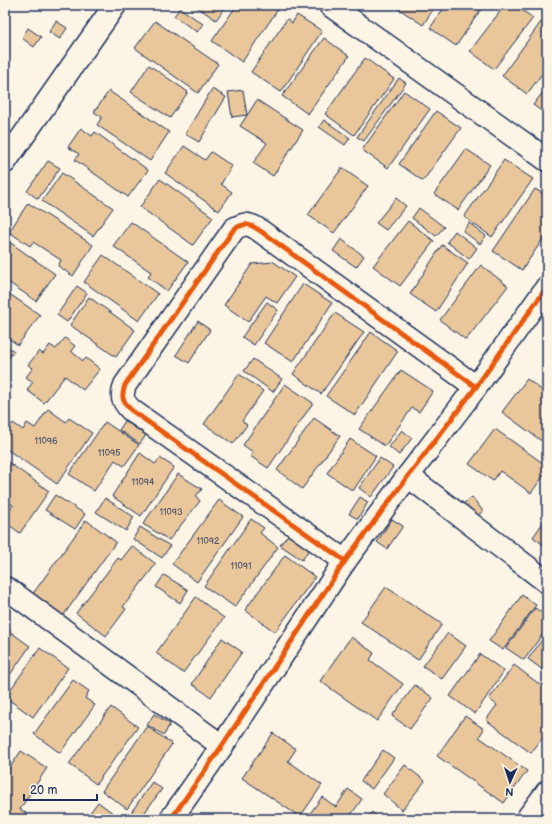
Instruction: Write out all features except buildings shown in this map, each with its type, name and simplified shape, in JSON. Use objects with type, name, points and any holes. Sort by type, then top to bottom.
[{"type":"street","points":[[5,162],[115,5]]},
{"type":"street","points":[[330,5],[547,160]]},
{"type":"street","points":[[345,561],[131,410],[124,403],[122,396],[125,385],[234,229],[243,224],[251,225],[476,387]]},
{"type":"street","points":[[171,819],[222,746],[345,561],[476,387],[547,286]]},
{"type":"street","points":[[408,476],[547,582]]},
{"type":"street","points":[[5,588],[222,746]]},
{"type":"street","points":[[527,819],[547,792]]},
{"type":"cycle path","points":[[345,561],[131,410],[123,399],[125,385],[234,229],[246,225],[252,226],[259,230],[476,387]]},
{"type":"cycle path","points":[[171,819],[222,746],[345,561],[476,387],[547,287]]}]
